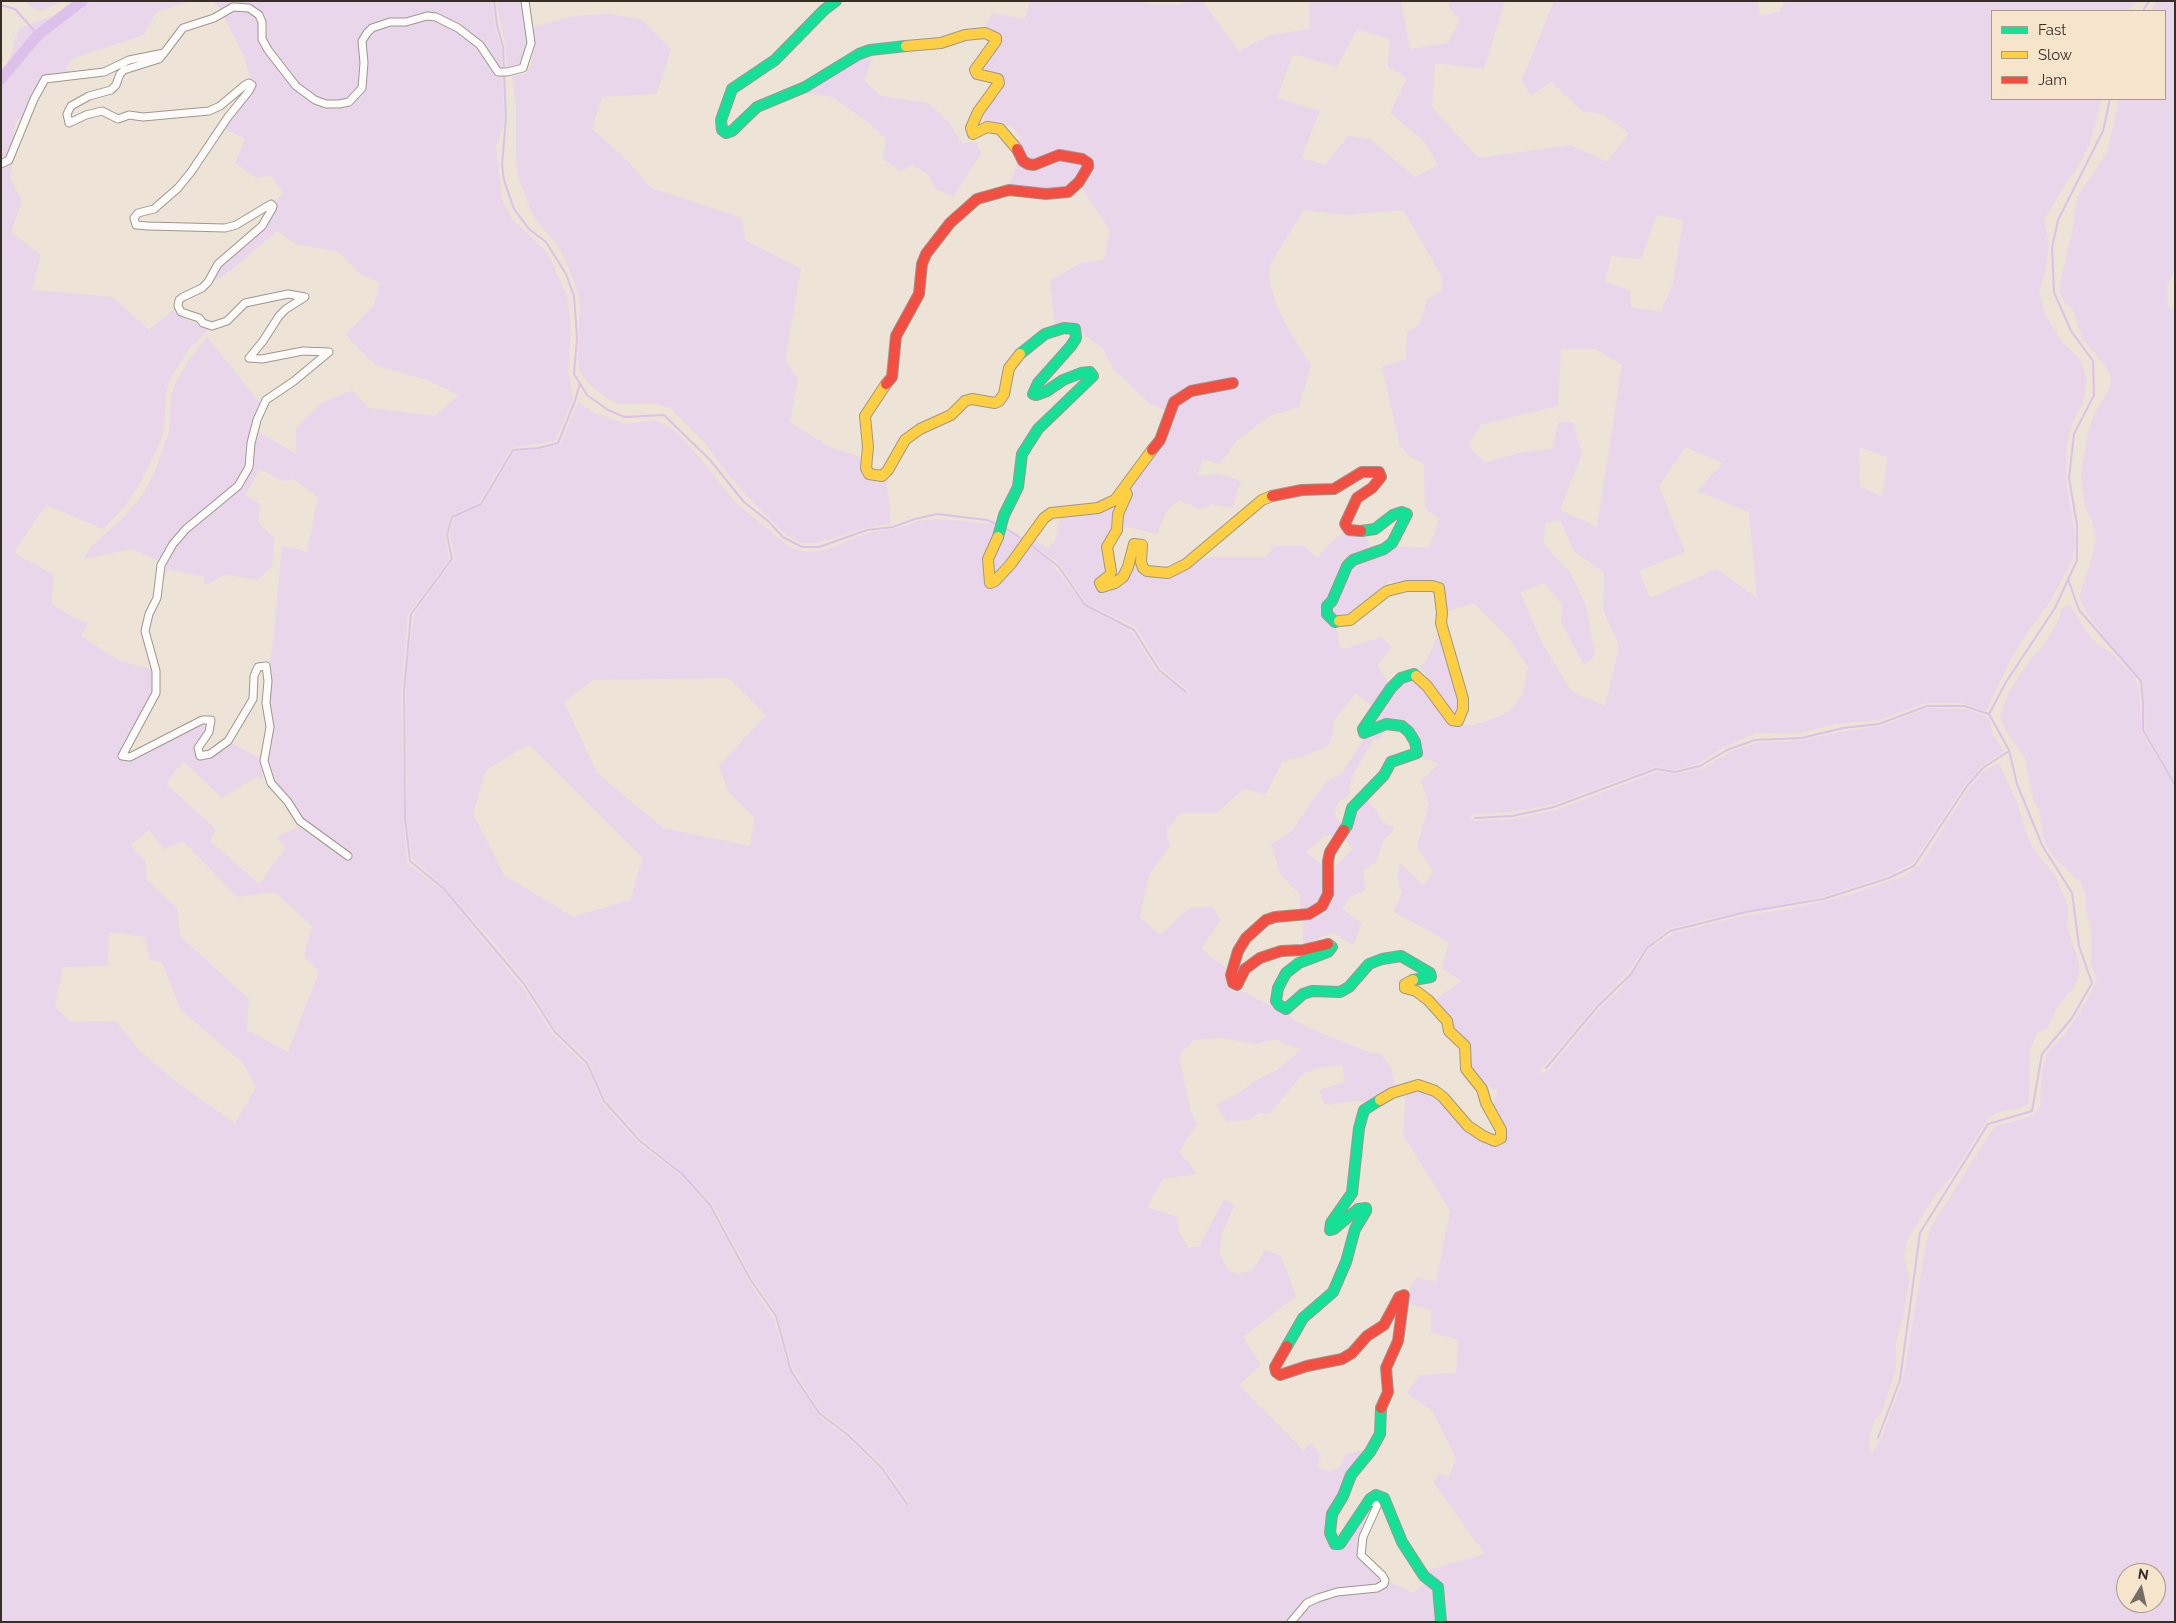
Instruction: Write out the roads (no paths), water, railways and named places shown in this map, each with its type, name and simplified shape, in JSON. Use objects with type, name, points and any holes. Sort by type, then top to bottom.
[{"type":"street","points":[[348,856],[300,821],[288,802],[270,784],[264,761],[270,727],[266,703],[268,681],[266,666],[258,667],[254,676],[253,699],[228,741],[210,754],[200,756],[198,748],[209,732],[211,720],[202,720],[130,758],[122,756],[156,693],[156,670],[145,631],[149,614],[157,598],[162,565],[173,544],[186,529],[238,486],[249,468],[251,443],[257,420],[266,400],[294,381],[329,352],[303,351],[262,359],[249,358],[264,341],[279,316],[286,309],[305,297],[288,294],[246,303],[227,321],[220,325],[212,326],[203,323],[199,318],[181,312],[178,306],[179,300],[202,288],[208,282],[218,264],[262,226],[272,209],[273,206],[271,204],[236,225],[225,228],[172,228],[136,225],[134,218],[138,213],[154,209],[178,188],[192,172],[228,117],[252,85],[249,83],[245,85],[220,106],[209,111],[143,117],[130,115],[118,119],[102,111],[69,122],[67,114],[71,106],[90,96],[111,90],[124,70],[159,58],[183,28],[214,18],[233,7],[249,8],[259,15],[262,22],[262,39],[268,50],[296,86],[315,100],[326,104],[349,102],[362,88],[364,63],[362,41],[372,28],[390,22],[406,22],[427,16],[436,17],[458,28],[480,45],[498,72],[507,72],[523,68],[531,43],[525,1]]},
{"type":"street","points":[[836,1],[824,10],[775,60],[732,89],[721,120],[722,130],[726,133],[732,131],[757,107],[805,87],[859,54],[870,50],[941,43],[966,35],[985,32],[996,38],[996,41],[982,57],[975,70],[977,74],[998,79],[999,83],[978,112],[971,128],[973,134],[987,127],[1000,129],[1016,147],[1023,161],[1028,164],[1034,165],[1059,155],[1088,163],[1088,168],[1079,182],[1068,192],[1046,194],[1009,190],[976,200],[950,222],[926,254],[922,264],[919,294],[896,336],[892,377],[880,390],[865,416],[868,447],[866,468],[869,474],[882,476],[888,470],[899,448],[906,440],[920,429],[951,415],[965,401],[972,399],[995,403],[1000,400],[1004,394],[1008,368],[1011,362],[1045,334],[1070,328],[1075,330],[1076,338],[1064,356],[1034,389],[1032,394],[1036,395],[1047,392],[1063,380],[1081,373],[1090,372],[1093,376],[1038,429],[1022,454],[1018,487],[1004,515],[997,542],[988,559],[990,583],[995,581],[1010,565],[1044,518],[1051,513],[1098,508],[1115,500],[1160,440],[1174,402],[1190,391],[1233,383]]},
{"type":"street","points":[[1,164],[9,160],[34,99],[45,78],[104,72],[129,60],[164,53]]},
{"type":"street","points":[[1124,489],[1127,494],[1118,514],[1118,530],[1107,547],[1111,571],[1110,575],[1100,582],[1102,587],[1115,583],[1123,577],[1128,567],[1134,544],[1138,542],[1142,545],[1141,562],[1143,568],[1147,571],[1158,573],[1174,571],[1219,538],[1262,500],[1274,495],[1302,490],[1334,489],[1362,472],[1373,471],[1379,472],[1381,477],[1372,488],[1357,498],[1345,524],[1349,530],[1355,532],[1375,529],[1394,515],[1402,512],[1407,514],[1406,519],[1392,543],[1384,549],[1353,560],[1347,566],[1332,601],[1327,606],[1327,614],[1335,622],[1350,620],[1387,591],[1407,586],[1432,586],[1439,588],[1442,613],[1441,623],[1463,699],[1463,708],[1458,721],[1452,720],[1427,686],[1414,674],[1401,678],[1391,688],[1375,709],[1364,729],[1364,733],[1386,724],[1402,726],[1409,732],[1415,742],[1417,753],[1391,762],[1384,775],[1359,798],[1352,808],[1347,826],[1330,852],[1328,861],[1328,894],[1322,906],[1309,914],[1275,917],[1266,920],[1246,938],[1238,951],[1231,976],[1233,983],[1237,985],[1245,969],[1260,958],[1281,951],[1303,950],[1330,944],[1332,947],[1328,952],[1299,963],[1286,973],[1278,988],[1276,1001],[1279,1005],[1286,1008],[1303,994],[1312,991],[1340,992],[1349,987],[1369,964],[1382,959],[1401,956],[1422,967],[1430,973],[1431,978],[1410,980],[1405,984],[1405,988],[1416,991],[1428,1000],[1446,1021],[1450,1031],[1465,1046],[1466,1069],[1482,1089],[1486,1103],[1501,1130],[1501,1138],[1495,1141],[1483,1136],[1463,1121],[1443,1097],[1435,1091],[1418,1085],[1392,1093],[1364,1110],[1361,1117],[1352,1193],[1331,1223],[1330,1230],[1334,1229],[1358,1209],[1366,1208],[1366,1211],[1355,1228],[1346,1262],[1333,1292],[1304,1318],[1275,1367],[1276,1372],[1280,1375],[1306,1366],[1342,1359],[1352,1353],[1367,1336],[1384,1325],[1399,1297],[1404,1294],[1398,1341],[1386,1368],[1388,1392],[1381,1404],[1380,1434],[1370,1452],[1356,1468],[1332,1514],[1330,1533],[1335,1544],[1340,1544],[1344,1541],[1366,1504],[1376,1495],[1384,1498],[1402,1542],[1424,1576],[1438,1587],[1441,1622]]},
{"type":"street","points":[[1291,1622],[1307,1603],[1318,1598],[1337,1592],[1377,1588],[1384,1584],[1385,1580],[1382,1575],[1361,1556],[1363,1537],[1377,1506],[1375,1502],[1366,1504]]},
{"type":"waterway","points":[[1,79],[38,35],[82,1]]},
{"type":"waterway","points":[[494,1],[497,25],[503,47],[504,69]]},
{"type":"waterway","points":[[2144,10],[2149,1]]},
{"type":"waterway","points":[[1,5],[15,9],[38,35]]},
{"type":"waterway","points":[[504,74],[506,118],[502,165],[504,180],[514,209],[529,229],[546,242],[566,274],[574,296],[577,338],[574,374],[587,395],[608,410],[625,417],[664,415],[710,460],[744,502],[768,521],[783,537],[802,547],[819,547],[867,530],[893,527],[937,514],[987,520],[998,525]]},
{"type":"waterway","points":[[1878,1438],[1900,1380],[1920,1233],[1988,1124],[2032,1111],[2042,1054],[2072,1018],[2092,983],[2079,946],[2072,893],[2042,845],[2017,784],[2009,750],[1989,714],[2006,682],[2055,608],[2077,560],[2077,525],[2069,478],[2074,434],[2094,395],[2093,361],[2071,331],[2054,292],[2052,248],[2058,220],[2103,131],[2110,100]]},
{"type":"waterway","points":[[580,383],[575,401],[558,443],[539,448],[513,450],[481,504],[452,517],[447,535],[452,559],[411,614],[404,691],[405,817],[410,861],[443,888],[524,984],[555,1032],[587,1063],[604,1101],[640,1141],[682,1174],[710,1205],[750,1279],[776,1316],[791,1371],[819,1413],[848,1435],[881,1467],[907,1504]]},
{"type":"waterway","points":[[1005,528],[1024,540]]},
{"type":"waterway","points":[[1030,544],[1059,567],[1085,605],[1134,630],[1159,670],[1186,692]]},
{"type":"waterway","points":[[2068,579],[2079,610],[2141,681],[2143,730],[2175,785]]},
{"type":"waterway","points":[[1475,818],[1512,816],[1554,807],[1656,769],[1675,772],[1700,766],[1727,750],[1755,740],[1802,738],[1843,728],[1879,724],[1927,706],[1964,706],[1989,714]]},
{"type":"waterway","points":[[1546,1068],[1598,1006],[1631,974],[1647,948],[1670,931],[1746,912],[1823,899],[1889,878],[1914,866],[1967,786],[1983,768],[2009,751]]}]
